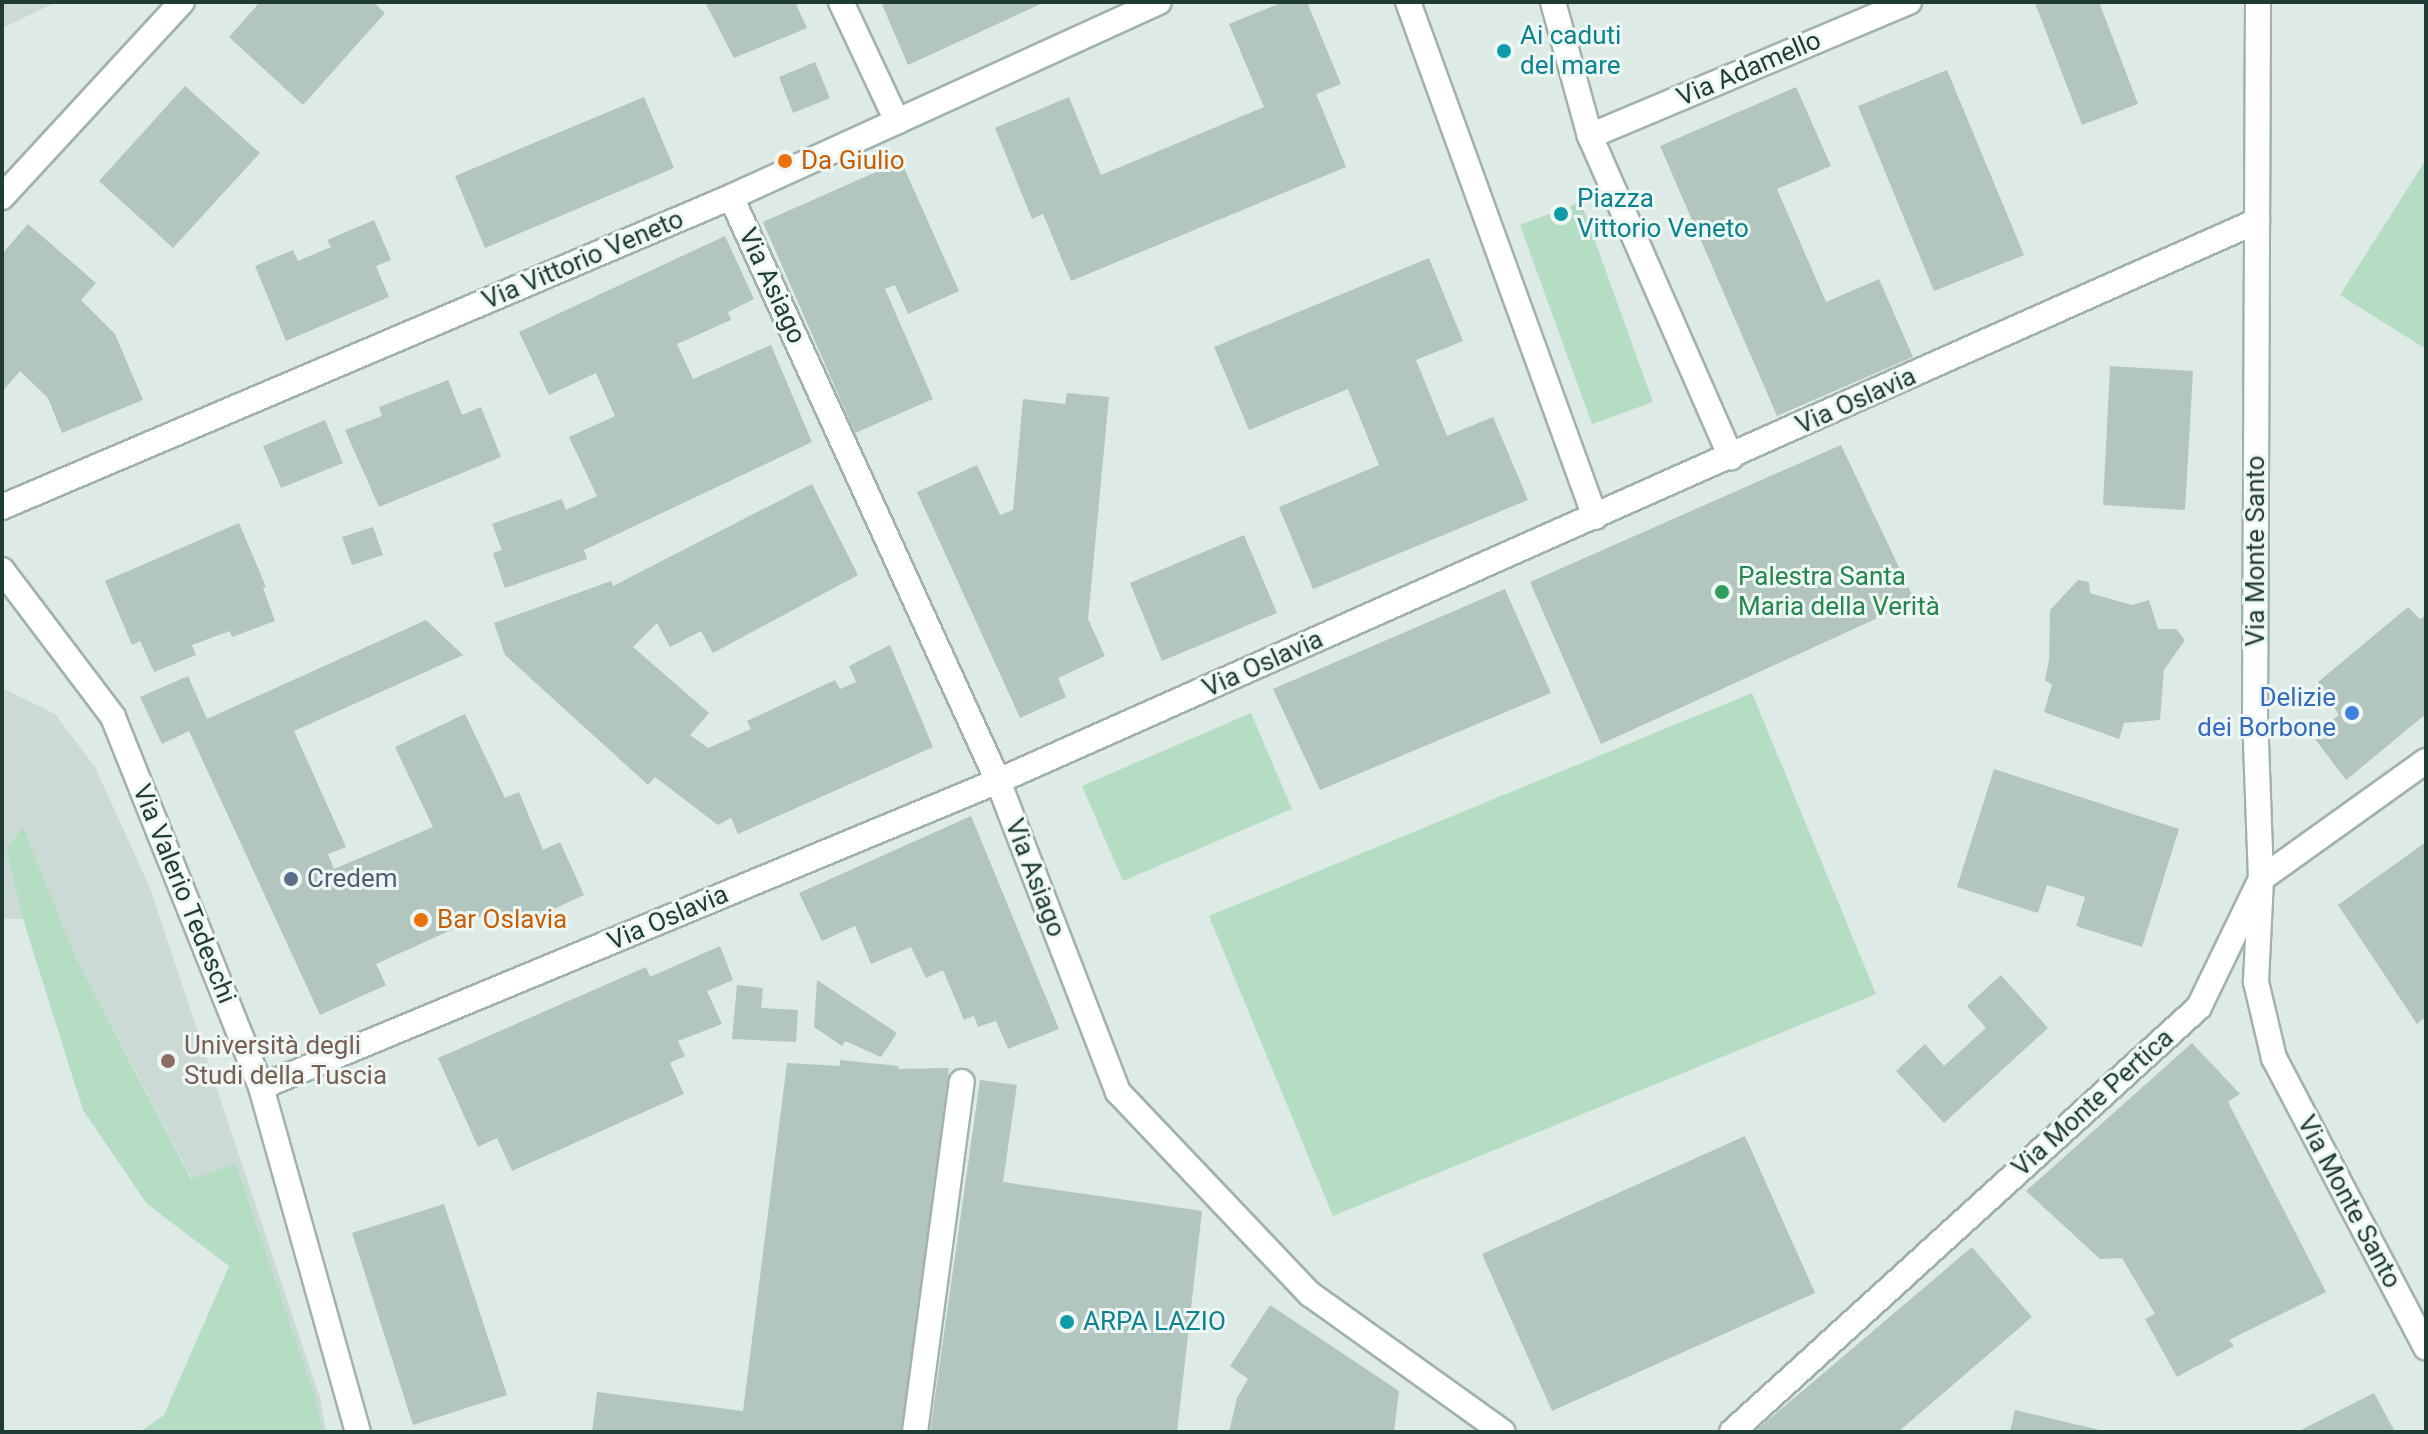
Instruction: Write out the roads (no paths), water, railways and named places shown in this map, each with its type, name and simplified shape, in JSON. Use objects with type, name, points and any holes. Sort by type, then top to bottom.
[{"type":"street","points":[[2,197],[182,2]]},
{"type":"street","points":[[841,2],[897,121]]},
{"type":"street","name":"Via Vittorio Veneto","points":[[2,507],[731,197],[1159,2]]},
{"type":"street","points":[[1408,2],[1595,517]]},
{"type":"street","points":[[1553,2],[1590,136],[1731,457]]},
{"type":"street","name":"Via Adamello","points":[[1590,136],[1909,2]]},
{"type":"street","name":"Via Monte Santo","points":[[2258,2],[2255,715],[2261,879],[2256,982],[2274,1058],[2426,1348]]},
{"type":"street","name":"Via Asiago","points":[[731,197],[998,781],[1118,1092],[1310,1294],[1503,1432]]},
{"type":"street","name":"Via Oslavia","points":[[261,1087],[998,781],[2257,221]]},
{"type":"street","name":"Via Valerio Tedeschi","points":[[2,570],[113,717],[261,1087],[358,1432]]},
{"type":"street","name":"Via Monte Pertica","points":[[1732,1432],[2199,1007],[2261,879],[2426,761]]},
{"type":"street","points":[[915,1432],[962,1082]]},
{"type":"place","name":"Ai caduti del mare","points":[[1504,51]]},
{"type":"place","name":"Da Giulio","points":[[785,161]]},
{"type":"place","name":"Piazza Vittorio Veneto","points":[[1561,214]]},
{"type":"place","name":"Palestra Santa Maria della Verità","points":[[1722,592]]},
{"type":"place","name":"Delizie dei Borbone","points":[[2352,713]]},
{"type":"place","name":"Credem","points":[[291,879]]},
{"type":"place","name":"Bar Oslavia","points":[[421,920]]},
{"type":"place","name":"Università degli Studi della Tuscia","points":[[168,1061]]},
{"type":"place","name":"ARPA LAZIO","points":[[1067,1322]]}]
